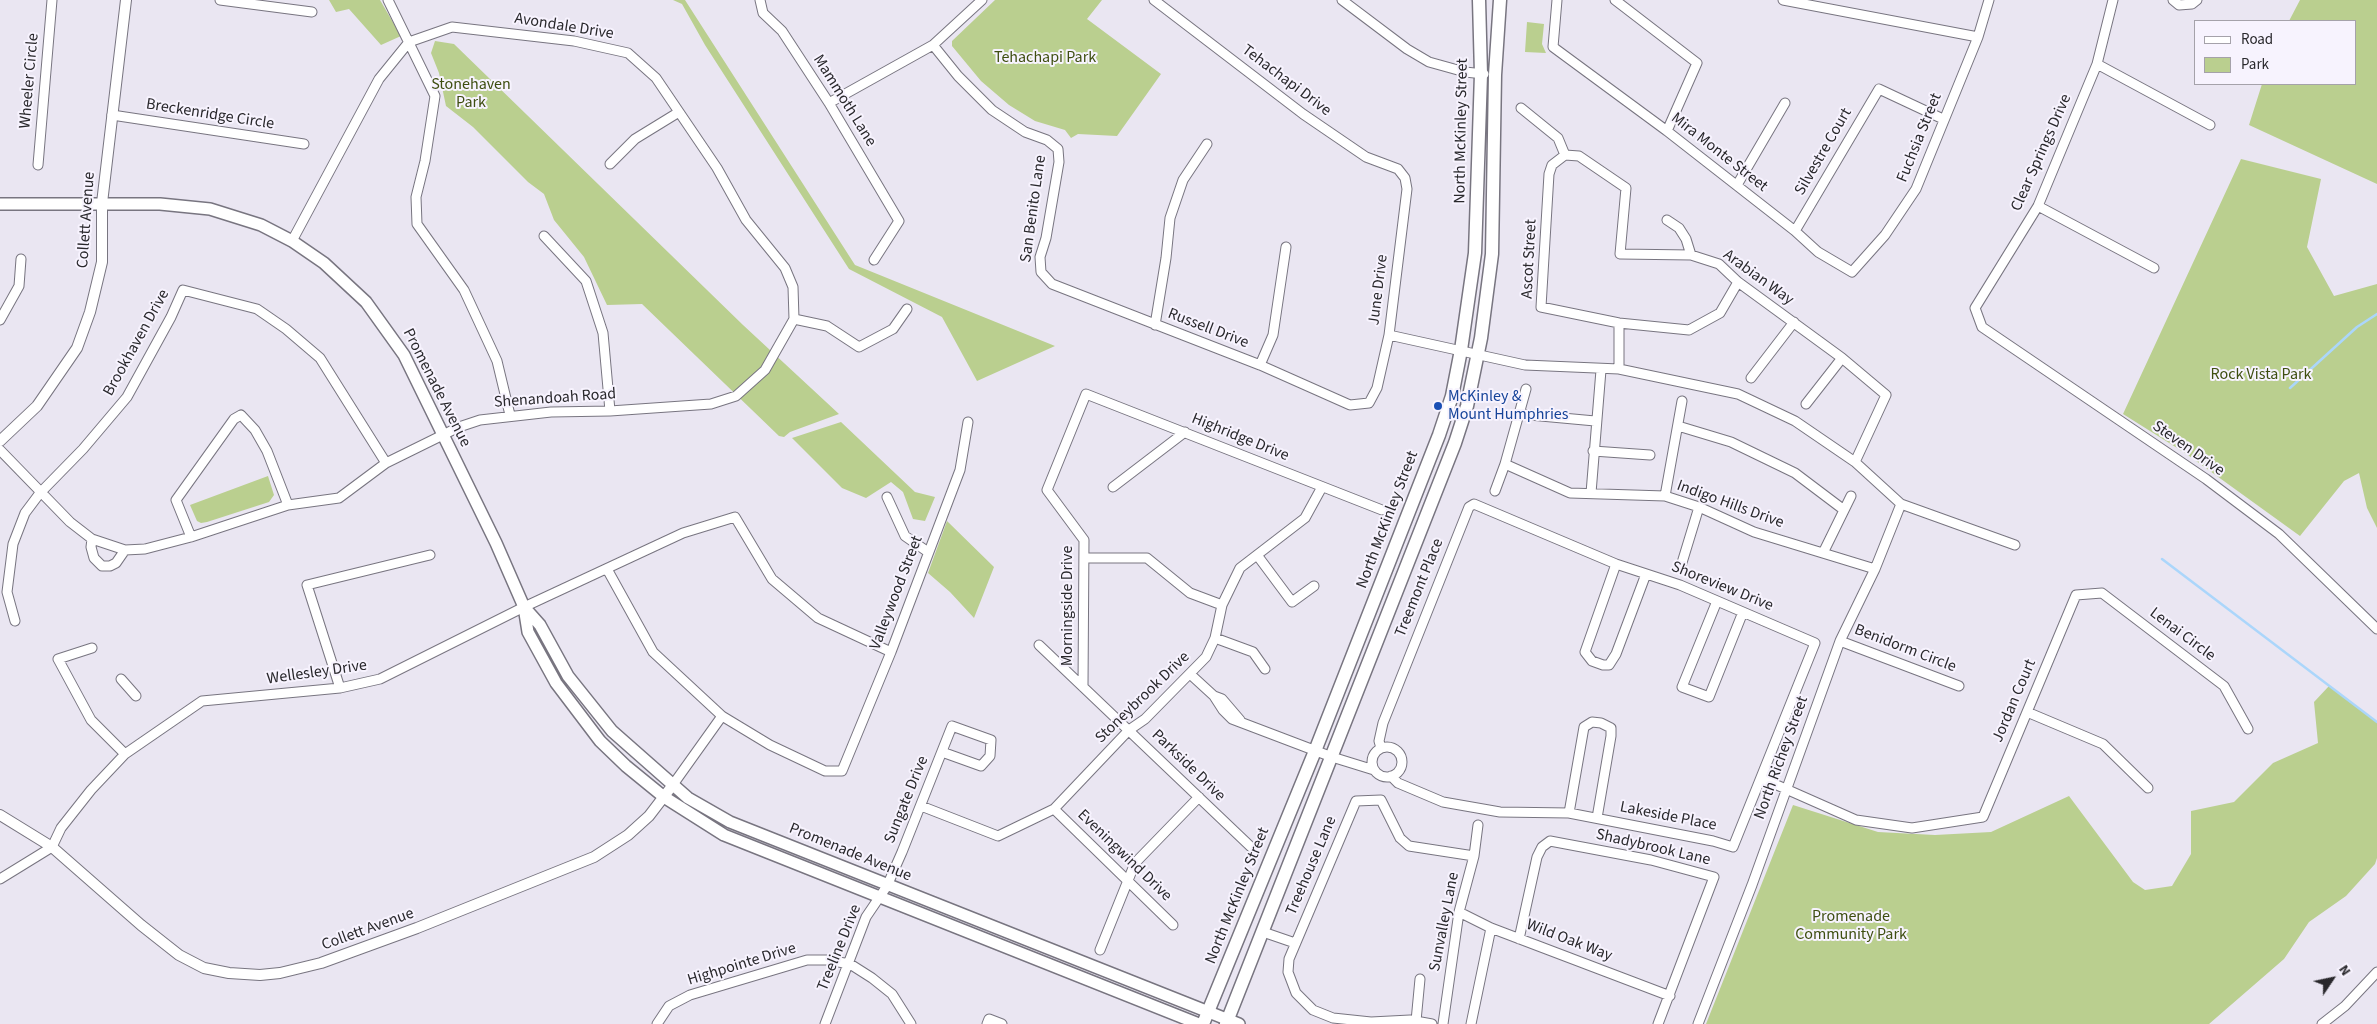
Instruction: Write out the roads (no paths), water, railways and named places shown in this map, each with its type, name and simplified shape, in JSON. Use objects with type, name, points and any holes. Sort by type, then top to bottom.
[{"type":"main road","name":"North McKinley Street","points":[[1206,1018],[1315,751],[1439,435],[1452,396],[1461,350],[1475,253],[1480,74],[1479,0]]},
{"type":"main road","name":"North McKinley Street","points":[[1231,1023],[1263,932],[1454,443],[1466,406],[1479,354],[1492,254],[1495,76],[1500,0]]},
{"type":"main road","name":"Promenade Avenue","points":[[0,204],[160,204],[210,208],[244,218],[292,241],[324,263],[352,288],[379,318],[404,355],[496,543],[524,607],[528,632],[556,683],[600,741],[626,766],[664,797],[724,834],[1199,1024]]},
{"type":"main road","name":"Promenade Avenue","points":[[524,607],[540,625],[568,676],[612,731],[672,786],[688,798],[730,822],[1206,1018],[1231,1023]]},
{"type":"street","name":"Wheeler Circle","points":[[38,165],[52,0]]},
{"type":"street","name":"Collett Avenue","points":[[0,441],[37,406],[77,348],[90,312],[102,262],[102,203],[126,0]]},
{"type":"street","points":[[220,0],[312,12]]},
{"type":"street","points":[[388,0],[435,96],[426,161],[416,197],[417,224],[464,290],[497,361],[510,415]]},
{"type":"street","name":"Mammoth Lane","points":[[760,0],[763,14],[782,31],[829,103],[899,221],[874,260]]},
{"type":"street","points":[[829,103],[933,44],[982,0]]},
{"type":"street","name":"Tehachapi Drive","points":[[1154,0],[1303,114],[1366,157],[1398,169],[1405,178]]},
{"type":"street","points":[[1342,0],[1406,49],[1429,62],[1464,72],[1495,76]]},
{"type":"street","name":"Mira Monte Street","points":[[1557,0],[1553,47],[1737,185],[1796,231],[1818,252],[1852,272]]},
{"type":"street","points":[[1615,0],[1697,63],[1667,131]]},
{"type":"street","points":[[1783,0],[1978,37]]},
{"type":"street","name":"Fuchsia Street","points":[[1852,272],[1885,235],[1916,189],[1978,37],[1989,0]]},
{"type":"street","name":"Clear Springs Drive","points":[[1975,308],[2038,206],[2097,64],[2114,0]]},
{"type":"street","points":[[2173,0],[2179,5],[2192,4],[2197,0]]},
{"type":"street","name":"Avondale Drive","points":[[409,42],[452,27],[574,41],[628,53],[656,78],[716,168],[746,220],[785,268],[793,287],[794,319]]},
{"type":"street","points":[[292,241],[379,79],[409,42]]},
{"type":"street","name":"San Benito Lane","points":[[933,44],[958,76],[992,110],[1025,132],[1047,140],[1058,149],[1060,162],[1046,238],[1040,257],[1040,272]]},
{"type":"street","points":[[2097,64],[2210,125]]},
{"type":"street","name":"Silvestre Court","points":[[1796,231],[1879,89],[1943,119]]},
{"type":"street","points":[[1737,185],[1784,103]]},
{"type":"street","points":[[1521,108],[1558,138],[1565,155]]},
{"type":"street","points":[[610,164],[635,139],[679,112]]},
{"type":"street","name":"Breckenridge Circle","points":[[112,115],[304,144]]},
{"type":"street","points":[[1155,325],[1166,258],[1170,218],[1183,180],[1207,144]]},
{"type":"street","name":"Arabian Way","points":[[1565,155],[1574,154],[1586,160],[1626,188],[1620,254],[1691,255],[1720,264],[1738,282],[1842,358],[1886,395],[1855,462]]},
{"type":"street","name":"Ascot Street","points":[[1565,155],[1552,165],[1550,174],[1541,307],[1620,322]]},
{"type":"street","name":"June Drive","points":[[1368,403],[1377,388],[1389,335],[1407,189],[1405,178]]},
{"type":"street","points":[[2038,206],[2154,268]]},
{"type":"street","points":[[1667,220],[1679,228],[1686,240],[1691,255]]},
{"type":"street","points":[[544,236],[586,281],[604,333],[610,411]]},
{"type":"street","points":[[1260,365],[1273,335],[1286,247]]},
{"type":"street","points":[[0,320],[19,286],[21,259]]},
{"type":"street","name":"Russell Drive","points":[[1040,272],[1052,284],[1260,365],[1350,405],[1368,403]]},
{"type":"street","points":[[1619,369],[1620,322],[1688,330],[1720,313],[1738,282]]},
{"type":"street","name":"Brookhaven Drive","points":[[15,621],[7,592],[13,544],[25,513],[40,493],[83,449],[127,397],[171,317],[183,290],[257,308],[286,329],[320,358],[386,463]]},
{"type":"street","name":"Steven Drive","points":[[1975,308],[1982,327],[2206,479],[2279,534],[2377,628]]},
{"type":"street","points":[[794,319],[828,326],[859,347],[893,329],[908,309]]},
{"type":"street","name":"Shenandoah Road","points":[[0,450],[40,493],[70,522],[92,539],[125,550],[145,549],[191,537],[288,506],[339,498],[386,463],[443,435],[480,420],[510,415],[551,412],[610,411],[710,404],[736,396],[765,370],[794,319]]},
{"type":"street","points":[[1750,378],[1794,322]]},
{"type":"street","points":[[1389,335],[1525,365],[1601,370],[1619,369],[1738,394],[1795,421],[1855,462],[1901,504],[2015,544]]},
{"type":"street","points":[[1806,404],[1842,358]]},
{"type":"street","points":[[1591,493],[1595,421],[1601,370]]},
{"type":"street","points":[[1495,491],[1505,464],[1526,389]]},
{"type":"street","name":"Highridge Drive","points":[[1086,394],[1382,510]]},
{"type":"street","name":"Morningside Drive","points":[[1083,687],[1086,558],[1084,540],[1047,490],[1086,394]]},
{"type":"street","points":[[1664,496],[1682,400]]},
{"type":"street","points":[[1519,414],[1595,421]]},
{"type":"street","points":[[191,537],[176,500],[234,419],[241,415],[256,430],[268,451],[288,506]]},
{"type":"street","name":"Valleywood Street","points":[[722,716],[770,745],[825,771],[842,771],[891,652],[960,470],[968,422]]},
{"type":"street","points":[[1678,426],[1731,442],[1795,473],[1844,510]]},
{"type":"street","points":[[1113,487],[1185,432]]},
{"type":"street","points":[[1593,451],[1650,455]]},
{"type":"street","name":"Indigo Hills Drive","points":[[1505,464],[1570,493],[1664,496],[1700,507],[1754,532],[1875,569]]},
{"type":"street","name":"Stoneybrook Drive","points":[[921,806],[998,836],[1054,810],[1129,730],[1146,719],[1206,657],[1215,638],[1222,605],[1240,568],[1305,518],[1322,487]]},
{"type":"street","points":[[1823,553],[1851,496]]},
{"type":"street","points":[[887,497],[905,536],[928,552]]},
{"type":"street","name":"Treemont Place","points":[[1381,748],[1379,741],[1383,723],[1469,507],[1474,504],[1535,529]]},
{"type":"street","name":"North Richey Street","points":[[1698,1024],[1840,640],[1875,569],[1901,504]]},
{"type":"street","points":[[1680,566],[1700,507]]},
{"type":"street","name":"Wellesley Drive","points":[[52,848],[61,828],[91,790],[125,754],[202,700],[340,688],[380,679],[524,607],[683,532],[735,517],[772,579],[818,618],[891,652]]},
{"type":"street","name":"Shoreview Drive","points":[[1535,529],[1616,564],[1717,600],[1816,642],[1761,778]]},
{"type":"street","points":[[92,539],[91,547],[94,558],[102,566],[110,566],[116,563],[125,550]]},
{"type":"street","points":[[340,688],[307,585],[430,554]]},
{"type":"street","points":[[1257,555],[1292,602],[1314,586]]},
{"type":"street","points":[[1086,558],[1147,558],[1190,593],[1222,605]]},
{"type":"street","points":[[1616,564],[1585,652],[1592,661],[1603,665],[1609,664],[1616,654],[1646,574]]},
{"type":"street","points":[[607,568],[653,652],[722,716]]},
{"type":"street","name":"Lenai Circle","points":[[2077,595],[2102,593],[2224,686],[2248,729]]},
{"type":"street","name":"Jordan Court","points":[[1786,790],[1856,820],[1912,828],[1983,817],[2077,595]]},
{"type":"street","points":[[1717,600],[1682,687],[1709,697],[1743,612]]},
{"type":"street","points":[[1215,638],[1253,652],[1265,669]]},
{"type":"street","name":"Benidorm Circle","points":[[1840,640],[1959,686]]},
{"type":"street","name":"Parkside Drive","points":[[1039,645],[1251,847]]},
{"type":"street","points":[[92,648],[58,659],[91,720],[125,754]]},
{"type":"street","name":"Lakeside Place","points":[[1190,674],[1214,696],[1223,710],[1232,719],[1240,720],[1315,751],[1374,770],[1382,776],[1391,776],[1398,783],[1443,802],[1500,812],[1568,813],[1713,841],[1733,847],[1761,778]]},
{"type":"street","points":[[121,680],[136,696]]},
{"type":"street","points":[[2027,712],[2103,744],[2148,788]]},
{"type":"street","name":"Collett Avenue","points":[[0,815],[52,848],[141,925],[179,955],[204,968],[229,973],[280,973],[321,963],[392,937],[594,857],[628,836],[649,816],[722,716]]},
{"type":"street","name":"Lakeside Place","points":[[1568,813],[1584,727],[1592,722],[1611,728],[1596,818]]},
{"type":"street","name":"Sungate Drive","points":[[887,886],[952,726],[991,740],[990,756],[981,766],[942,752]]},
{"type":"street","points":[[1374,770],[1372,760],[1376,750],[1391,747],[1401,757],[1399,771],[1391,776]]},
{"type":"street","points":[[1761,778],[1786,790]]},
{"type":"street","points":[[1100,950],[1135,863],[1199,797]]},
{"type":"street","name":"Treehouse Lane","points":[[1432,1024],[1416,1021],[1371,1022],[1333,1018],[1313,1010],[1296,993],[1290,981],[1288,972],[1289,959],[1356,801],[1381,800],[1400,838],[1409,846],[1474,856]]},
{"type":"street","name":"Eveningwind Drive","points":[[1054,810],[1173,924]]},
{"type":"street","name":"Sunvalley Lane","points":[[1443,1024],[1458,912],[1474,856],[1478,825]]},
{"type":"street","name":"Shadybrook Lane","points":[[1519,939],[1537,857],[1542,847],[1550,842],[1651,860],[1714,877],[1658,1024]]},
{"type":"street","points":[[0,880],[52,848]]},
{"type":"street","name":"Treeline Drive","points":[[825,1024],[850,964],[866,917],[887,886]]},
{"type":"street","name":"Wild Oak Way","points":[[1458,912],[1491,928],[1670,996]]},
{"type":"street","points":[[1471,1024],[1491,928]]},
{"type":"street","points":[[1263,932],[1295,943]]},
{"type":"street","name":"Highpointe Drive","points":[[657,1024],[669,1006],[690,995],[807,960],[827,960],[850,964],[892,994],[911,1024]]},
{"type":"street","points":[[2322,1024],[2344,1006],[2377,972]]},
{"type":"street","points":[[1416,1021],[1420,979]]},
{"type":"street","points":[[987,1024],[989,1020],[1002,1024]]},
{"type":"waterway","points":[[2290,388],[2357,327],[2377,314]]},
{"type":"waterway","points":[[2162,559],[2377,722]]},
{"type":"place","name":"McKinley & Mount Humphries","points":[[1438,406]]},
{"type":"park label","name":"Tehachapi Park","points":[[1045,58]]},
{"type":"park label","name":"Stonehaven Park","points":[[471,94]]},
{"type":"park label","name":"Rock Vista Park","points":[[2261,375]]},
{"type":"park label","name":"Promenade Community Park","points":[[1851,926]]}]
